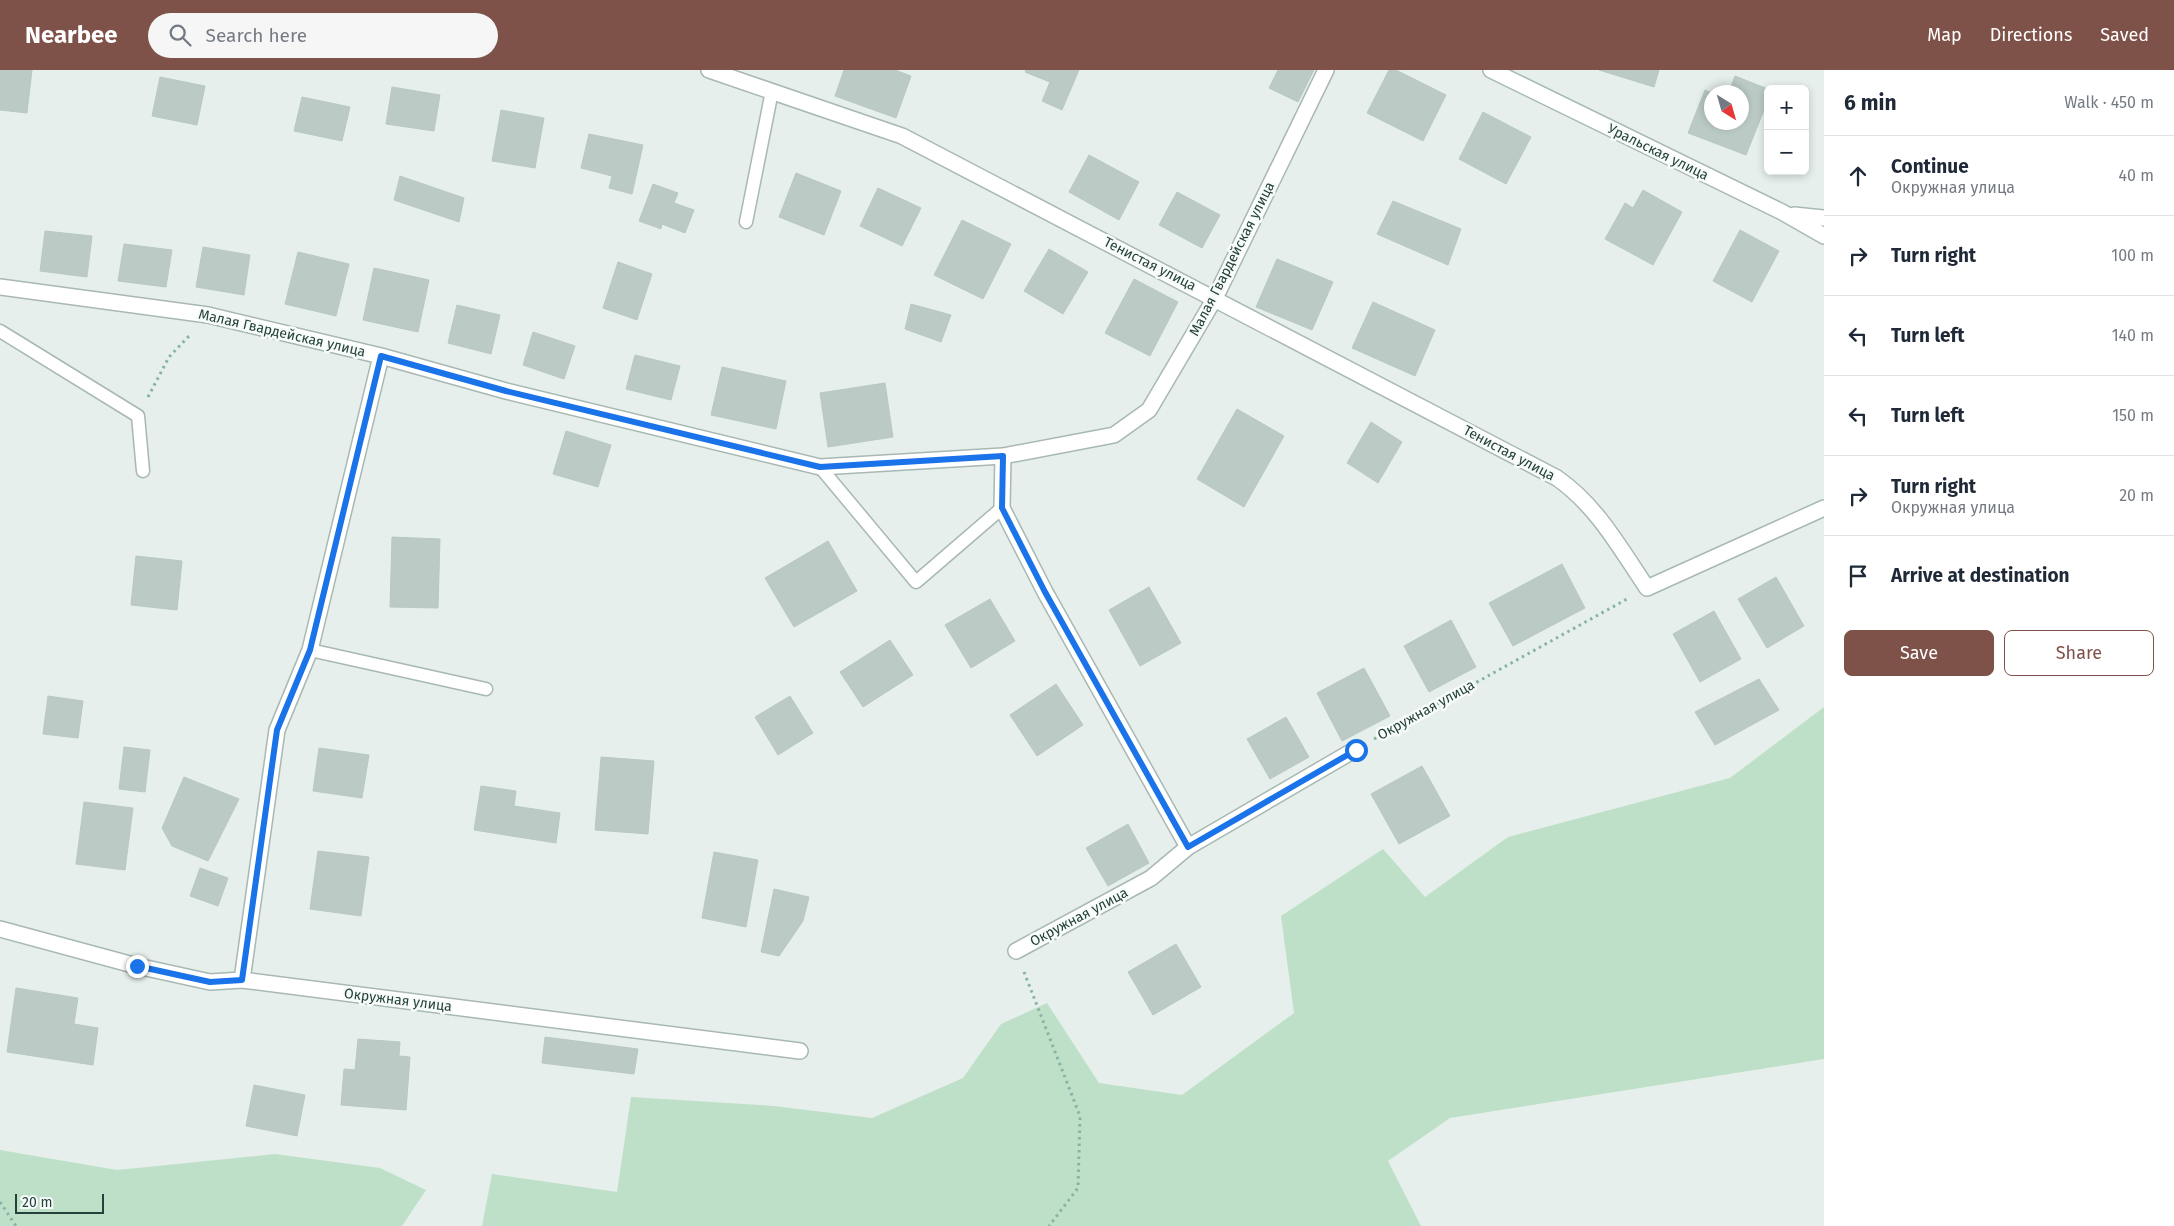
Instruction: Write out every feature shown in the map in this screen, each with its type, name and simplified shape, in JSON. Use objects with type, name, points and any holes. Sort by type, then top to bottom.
[{"type":"street","name":"Тенистая улица","points":[[709,70],[902,136],[1557,478],[1579,495],[1602,522],[1647,588]]},
{"type":"street","name":"Малая Гвардейская улица","points":[[0,287],[208,315],[381,356],[506,391],[820,467],[1003,456],[1114,435],[1149,410],[1215,298],[1326,70]]},
{"type":"street","name":"Уральская улица","points":[[1491,70],[1782,212],[1824,236]]},
{"type":"street","points":[[1782,212],[1804,217],[1824,218]]},
{"type":"street","points":[[242,980],[277,730],[310,650],[381,356]]},
{"type":"street","points":[[1003,456],[1002,508],[1045,592],[1188,847]]},
{"type":"street","points":[[1647,588],[1824,508]]},
{"type":"street","name":"Окружная улица","points":[[1016,951],[1151,878],[1188,847],[1356,750]]},
{"type":"street","name":"Окружная улица","points":[[0,929],[137,966],[210,982],[242,980],[800,1051]]},
{"type":"lane","points":[[746,222],[772,91]]},
{"type":"lane","points":[[0,331],[138,416],[142,471]]},
{"type":"lane","points":[[820,467],[916,582],[1002,508]]},
{"type":"lane","points":[[310,650],[486,689]]},
{"type":"path","points":[[138,416],[169,357],[208,315]]},
{"type":"path","name":"Окружная улица","points":[[1356,750],[1647,588]]},
{"type":"path","points":[[1016,951],[1080,1116],[1078,1188],[1049,1226]]},
{"type":"path","points":[[0,1202],[16,1226]]},
{"type":"green space","points":[[1824,707],[1824,1059],[1450,1118],[1388,1161],[1421,1226],[482,1226],[492,1174],[617,1192],[631,1097],[774,1106],[872,1118],[963,1078],[1001,1024],[1047,1003],[1099,1083],[1182,1095],[1294,1013],[1281,916],[1383,849],[1425,897],[1508,837],[1730,778]]},
{"type":"green space","points":[[0,1150],[117,1170],[275,1154],[380,1168],[426,1190],[402,1226],[0,1226]]},
{"type":"building","points":[[0,70],[32,70],[27,113],[0,110]]},
{"type":"building","points":[[844,70],[895,70],[911,76],[896,118],[835,96]]},
{"type":"building","points":[[1026,70],[1079,70],[1062,110],[1042,101],[1050,82],[1025,72]]},
{"type":"building","points":[[1278,70],[1314,70],[1298,102],[1269,88]]},
{"type":"building","points":[[1389,70],[1396,70],[1446,95],[1423,141],[1367,113]]},
{"type":"building","points":[[1599,70],[1659,70],[1654,87]]},
{"type":"building","points":[[1735,76],[1764,87],[1764,110],[1746,155],[1688,133],[1704,93],[1704,130],[1749,130],[1749,85],[1732,85]]},
{"type":"building","points":[[160,77],[205,86],[197,125],[152,116]]},
{"type":"building","points":[[392,87],[440,95],[434,131],[386,124]]},
{"type":"building","points":[[302,97],[350,107],[342,141],[294,131]]},
{"type":"building","points":[[501,110],[544,118],[535,168],[492,161]]},
{"type":"building","points":[[1483,112],[1531,137],[1506,184],[1459,159]]},
{"type":"building","points":[[589,134],[643,145],[632,194],[609,188],[612,176],[581,168]]},
{"type":"building","points":[[1089,155],[1139,182],[1119,220],[1069,192]]},
{"type":"building","points":[[796,173],[841,191],[824,235],[779,217]]},
{"type":"building","points":[[400,176],[464,198],[459,222],[394,200]]},
{"type":"building","points":[[653,184],[678,193],[674,203],[694,210],[685,233],[662,224],[661,229],[639,221]]},
{"type":"building","points":[[878,188],[921,208],[902,246],[860,226]]},
{"type":"building","points":[[1643,190],[1682,212],[1653,265],[1605,239],[1625,203],[1633,208]]},
{"type":"building","points":[[1177,192],[1220,215],[1202,248],[1159,225]]},
{"type":"building","points":[[1393,201],[1461,229],[1448,265],[1377,234]]},
{"type":"building","points":[[962,220],[1011,244],[983,299],[934,275]]},
{"type":"building","points":[[1740,230],[1779,251],[1752,302],[1713,281]]},
{"type":"building","points":[[45,231],[92,236],[87,277],[40,271]]},
{"type":"building","points":[[124,244],[172,250],[166,287],[118,281]]},
{"type":"building","points":[[203,247],[250,255],[244,295],[196,287]]},
{"type":"building","points":[[1049,249],[1088,272],[1063,314],[1024,291]]},
{"type":"building","points":[[298,252],[349,264],[336,316],[285,304]]},
{"type":"building","points":[[1277,259],[1333,282],[1312,330],[1256,307]]},
{"type":"building","points":[[618,262],[652,274],[637,320],[603,308]]},
{"type":"building","points":[[374,268],[429,280],[418,332],[363,320]]},
{"type":"building","points":[[1134,279],[1178,302],[1150,356],[1105,333]]},
{"type":"building","points":[[1373,302],[1435,330],[1415,376],[1352,348]]},
{"type":"building","points":[[911,304],[951,315],[941,342],[905,329]]},
{"type":"building","points":[[457,305],[500,315],[491,354],[448,343]]},
{"type":"building","points":[[533,332],[575,346],[564,379],[523,365]]},
{"type":"building","points":[[635,355],[680,366],[671,400],[626,389]]},
{"type":"building","points":[[722,367],[786,381],[776,429],[711,415]]},
{"type":"building","points":[[885,383],[893,437],[828,447],[820,393]]},
{"type":"building","points":[[1237,409],[1284,436],[1244,507],[1197,479]]},
{"type":"building","points":[[1371,422],[1402,442],[1378,483],[1347,463]]},
{"type":"building","points":[[566,431],[611,445],[598,487],[553,474]]},
{"type":"building","points":[[392,537],[440,539],[438,608],[390,607]]},
{"type":"building","points":[[828,541],[857,591],[794,627],[765,578]]},
{"type":"building","points":[[136,556],[182,561],[177,610],[131,605]]},
{"type":"building","points":[[1562,564],[1585,608],[1513,646],[1489,603]]},
{"type":"building","points":[[1776,577],[1804,626],[1767,648],[1738,599]]},
{"type":"building","points":[[1149,587],[1181,643],[1140,666],[1109,610]]},
{"type":"building","points":[[990,599],[1015,641],[971,668],[945,625]]},
{"type":"building","points":[[1714,611],[1741,659],[1700,682],[1673,634]]},
{"type":"building","points":[[1451,620],[1476,667],[1429,692],[1404,646]]},
{"type":"building","points":[[890,640],[913,675],[863,707],[840,672]]},
{"type":"building","points":[[1364,668],[1390,716],[1342,741],[1317,693]]},
{"type":"building","points":[[1759,679],[1779,710],[1715,745],[1695,712]]},
{"type":"building","points":[[1056,684],[1083,725],[1037,756],[1010,715]]},
{"type":"building","points":[[48,696],[83,701],[78,738],[43,734]]},
{"type":"building","points":[[790,696],[813,733],[778,755],[755,717]]},
{"type":"building","points":[[1286,717],[1309,757],[1270,779],[1247,739]]},
{"type":"building","points":[[124,747],[150,750],[145,792],[119,789]]},
{"type":"building","points":[[319,748],[369,755],[362,798],[313,791]]},
{"type":"building","points":[[601,757],[654,761],[648,834],[595,830]]},
{"type":"building","points":[[1422,766],[1450,816],[1399,844],[1371,794]]},
{"type":"building","points":[[184,777],[239,799],[208,861],[172,846],[162,828]]},
{"type":"building","points":[[481,786],[516,791],[514,806],[560,813],[556,843],[474,830]]},
{"type":"building","points":[[84,802],[133,808],[125,870],[76,864]]},
{"type":"building","points":[[1128,824],[1149,863],[1108,886],[1086,848]]},
{"type":"building","points":[[318,851],[369,857],[361,916],[310,909]]},
{"type":"building","points":[[714,852],[758,860],[746,927],[702,918]]},
{"type":"building","points":[[200,868],[228,878],[218,906],[190,896]]},
{"type":"building","points":[[774,889],[809,897],[803,921],[779,956],[761,952]]},
{"type":"building","points":[[1176,944],[1201,987],[1153,1015],[1128,972]]},
{"type":"building","points":[[16,988],[78,998],[74,1024],[98,1028],[93,1065],[7,1052]]},
{"type":"building","points":[[545,1037],[638,1049],[634,1074],[542,1063]]},
{"type":"building","points":[[358,1039],[400,1042],[399,1056],[410,1057],[406,1110],[341,1105],[344,1069],[355,1070]]},
{"type":"building","points":[[254,1085],[305,1095],[297,1136],[246,1126]]},
{"type":"route","points":[[137,966],[210,982],[242,980],[277,730],[310,650],[381,356],[506,391],[820,467],[1003,456],[1002,508],[1045,592],[1188,847],[1356,750]]}]
